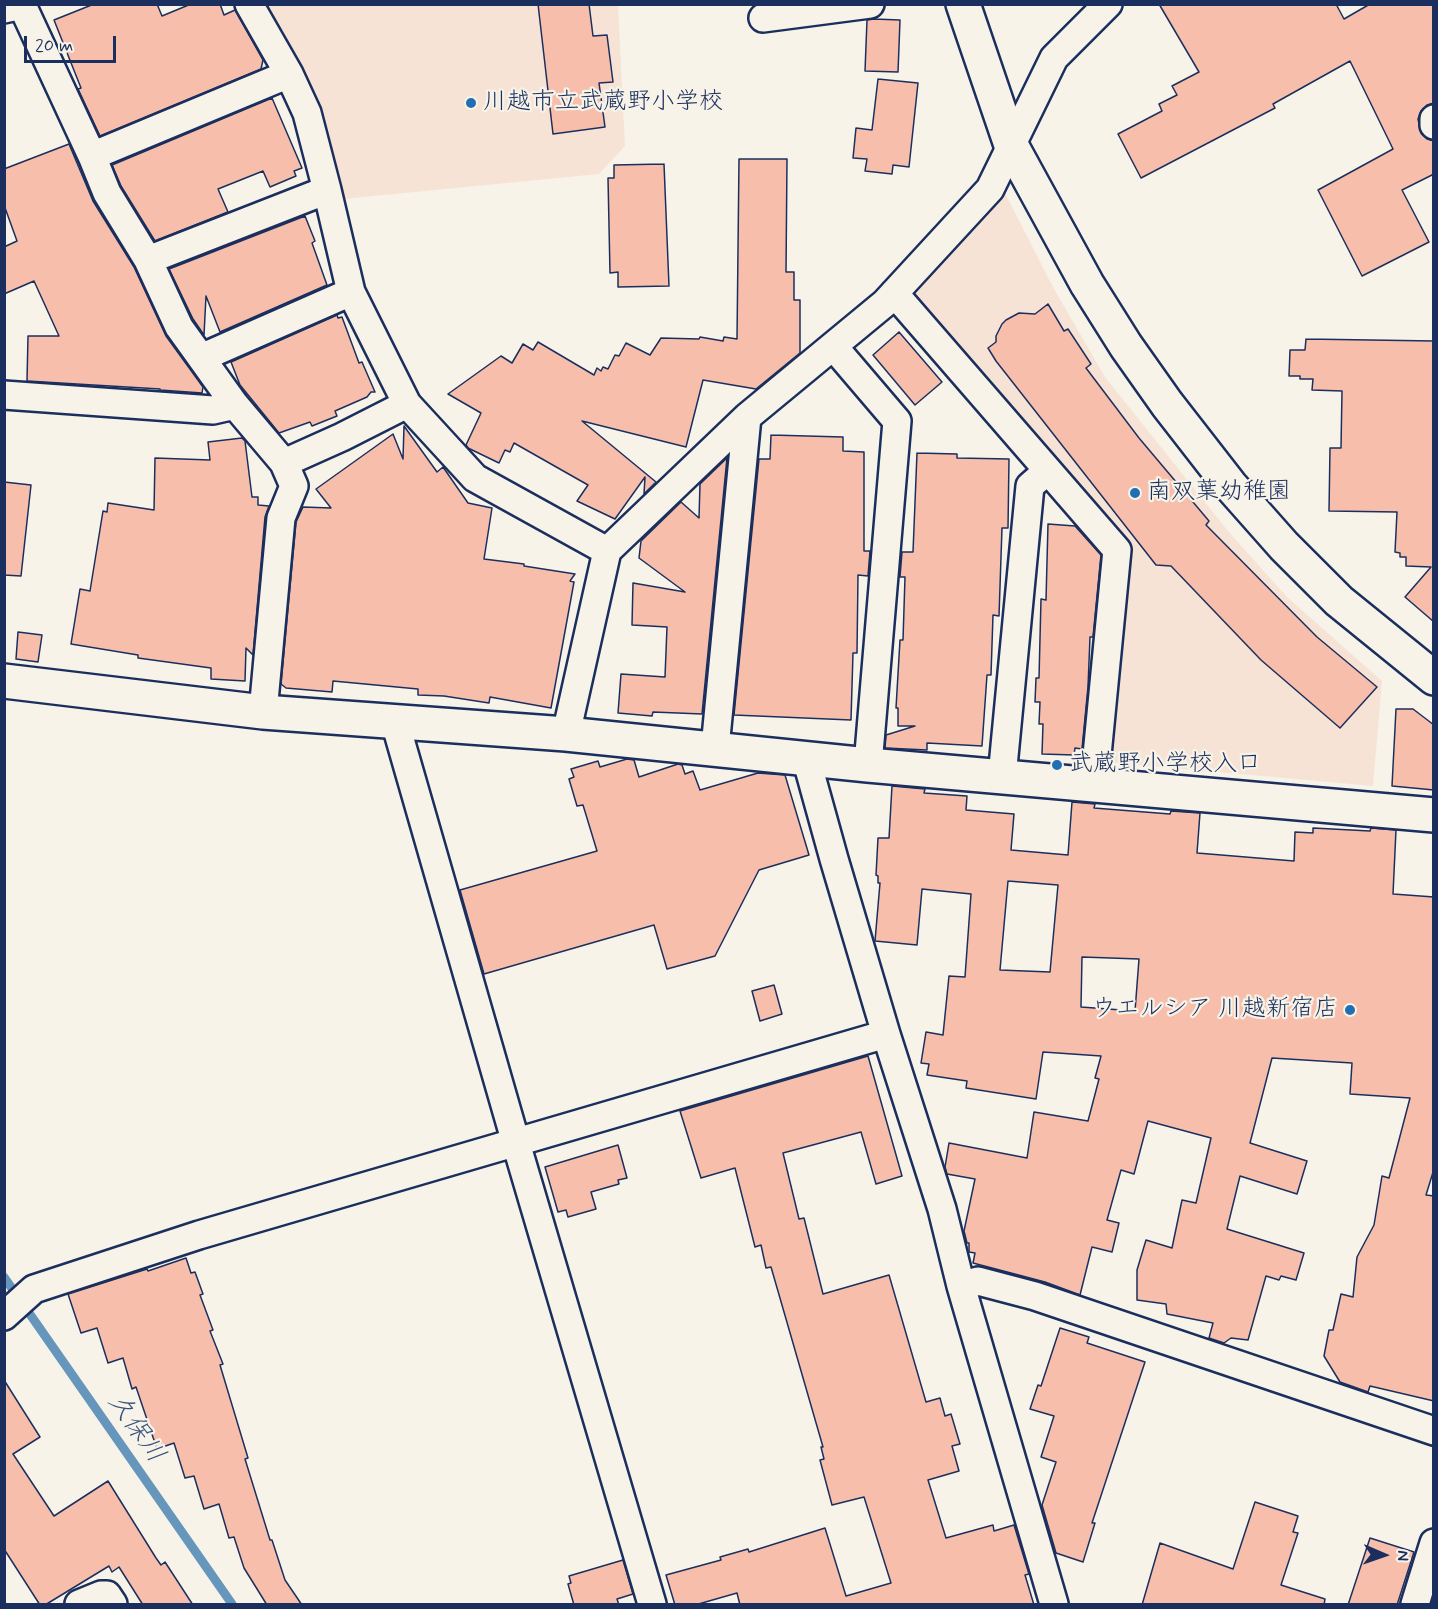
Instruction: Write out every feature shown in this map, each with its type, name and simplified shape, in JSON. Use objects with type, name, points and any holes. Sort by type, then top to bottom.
[{"type":"street","points":[[249,4],[289,74],[307,113],[351,292],[407,404],[475,478],[608,551]]},
{"type":"street","points":[[963,4],[1011,145],[1087,284],[1126,346],[1167,404],[1230,485],[1284,546],[1339,601],[1434,678]]},
{"type":"street","points":[[566,734],[608,551],[747,417],[885,303],[990,189],[1054,58],[1108,4]]},
{"type":"street","points":[[4,9],[23,5],[107,194],[148,260],[179,327],[235,405],[284,463],[294,486],[281,518],[262,712]]},
{"type":"street","points":[[763,18],[859,5]]},
{"type":"street","points":[[92,156],[289,74]]},
{"type":"street","points":[[1434,119],[1434,125]]},
{"type":"street","points":[[148,260],[327,190]]},
{"type":"street","points":[[202,357],[351,292]]},
{"type":"street","points":[[894,293],[1118,550],[1094,786]]},
{"type":"street","points":[[833,346],[897,421],[868,765]]},
{"type":"street","points":[[4,395],[213,410],[235,405]]},
{"type":"street","points":[[284,463],[407,404]]},
{"type":"street","points":[[715,748],[747,417]]},
{"type":"street","points":[[1002,777],[1030,486],[1047,471]]},
{"type":"street","points":[[4,681],[262,712],[566,734],[868,765],[1434,815]]},
{"type":"street","points":[[395,722],[652,1605]]},
{"type":"street","points":[[806,758],[886,1034],[942,1209],[961,1286],[1054,1605]]},
{"type":"street","points":[[8,1312],[34,1289],[199,1235],[886,1034]]},
{"type":"street","points":[[961,1286],[978,1281],[1035,1296],[1434,1431]]},
{"type":"street","points":[[1415,1605],[1434,1543]]},
{"type":"street","points":[[79,1605],[101,1595],[107,1595],[113,1605]]},
{"type":"shaded area","name":"川越市立武蔵野小学校","points":[[261,5],[618,5],[625,146],[599,174],[343,199],[325,119],[313,88]]},
{"type":"shaded area","name":"南双葉幼稚園","points":[[1000,183],[1054,289],[1105,377],[1228,531],[1287,597],[1382,681],[1373,786],[1107,762],[1124,549],[902,294]]},
{"type":"building","points":[[94,4],[157,4],[162,16],[191,4],[220,4],[224,15],[235,10],[263,60],[261,69],[100,136],[78,89],[81,88],[54,20]]},
{"type":"building","points":[[538,4],[589,4],[593,36],[607,35],[613,82],[599,83],[605,127],[553,134]]},
{"type":"building","points":[[1159,4],[1336,4],[1344,19],[1370,4],[1434,4],[1434,103],[1427,105],[1421,111],[1418,119],[1421,133],[1427,139],[1434,141],[1434,174],[1402,190],[1429,242],[1362,276],[1318,190],[1393,149],[1350,61],[1273,104],[1275,108],[1141,178],[1118,134],[1162,111],[1159,104],[1177,95],[1172,86],[1199,72]]},
{"type":"building","points":[[867,20],[900,20],[898,72],[865,71]]},
{"type":"building","points":[[878,79],[918,83],[909,167],[893,165],[892,174],[865,171],[867,159],[853,158],[856,128],[872,130]]},
{"type":"building","points":[[272,98],[302,168],[294,171],[296,176],[270,187],[263,171],[218,189],[228,212],[155,241],[121,186],[112,165]]},
{"type":"building","points":[[69,144],[93,201],[134,267],[166,336],[203,387],[202,393],[27,381],[28,336],[59,336],[34,281],[4,294],[4,247],[17,241],[4,205],[4,169]]},
{"type":"building","points":[[739,159],[787,159],[786,272],[794,272],[794,300],[800,300],[800,353],[756,389],[703,380],[686,447],[582,421],[656,482],[644,494],[645,477],[615,519],[577,501],[588,485],[514,443],[510,452],[505,450],[499,463],[468,448],[466,445],[481,413],[448,394],[501,356],[512,363],[523,344],[533,350],[538,342],[594,375],[597,368],[601,371],[603,367],[608,369],[615,355],[619,356],[626,343],[650,355],[661,338],[699,339],[700,337],[723,341],[724,337],[737,339]]},
{"type":"building","points":[[664,164],[669,286],[618,287],[618,272],[610,273],[608,178],[614,178],[614,165]]},
{"type":"building","points":[[305,216],[315,241],[312,243],[327,285],[220,332],[206,296],[204,335],[193,319],[169,269]]},
{"type":"building","points":[[1048,304],[1064,331],[1068,329],[1091,364],[1086,368],[1139,438],[1209,521],[1206,525],[1317,637],[1377,687],[1340,728],[1261,660],[1171,566],[1156,565],[996,361],[988,348],[996,342],[996,336],[1002,324],[1019,313],[1035,314]]},
{"type":"building","points":[[337,315],[338,318],[342,317],[359,363],[362,362],[375,392],[335,411],[337,416],[312,426],[310,422],[279,433],[240,385],[231,362]]},
{"type":"building","points":[[899,332],[942,382],[915,405],[873,355]]},
{"type":"building","points":[[1306,339],[1434,341],[1434,622],[1405,597],[1431,567],[1406,566],[1406,557],[1400,557],[1400,553],[1395,552],[1397,512],[1329,511],[1330,448],[1341,448],[1342,391],[1312,390],[1313,379],[1289,376],[1290,350],[1305,350]]},
{"type":"building","points":[[404,426],[437,472],[443,467],[468,503],[492,508],[484,559],[575,574],[570,581],[574,582],[551,708],[490,697],[489,703],[444,696],[418,695],[418,689],[333,681],[332,692],[286,688],[281,684],[296,522],[303,507],[331,508],[316,489],[393,434],[403,459]]},
{"type":"building","points":[[771,435],[843,437],[843,451],[864,452],[864,551],[870,551],[868,576],[858,575],[857,653],[853,653],[851,720],[734,715],[759,459],[770,459]]},
{"type":"building","points":[[242,438],[245,441],[252,497],[258,497],[258,505],[269,506],[265,517],[253,655],[246,648],[245,681],[211,679],[211,668],[138,658],[138,655],[71,644],[80,589],[90,591],[103,511],[107,512],[108,503],[154,510],[155,458],[210,460],[208,442]]},
{"type":"building","points":[[917,453],[957,454],[957,458],[1009,459],[1008,528],[1002,528],[999,616],[993,615],[991,675],[987,675],[982,746],[927,743],[927,750],[885,748],[886,735],[915,726],[898,726],[898,708],[896,708],[900,640],[903,640],[905,577],[900,577],[902,552],[913,552]]},
{"type":"building","points":[[727,458],[702,714],[653,712],[652,716],[618,713],[621,674],[665,677],[667,627],[632,625],[633,583],[685,592],[639,558],[641,541],[681,502],[699,518],[700,484]]},
{"type":"building","points":[[4,482],[31,485],[21,576],[4,575]]},
{"type":"building","points":[[1048,524],[1075,526],[1101,555],[1093,637],[1090,637],[1082,749],[1075,748],[1074,755],[1042,754],[1043,724],[1039,724],[1040,702],[1035,702],[1036,678],[1039,678],[1041,599],[1046,600]]},
{"type":"building","points":[[18,632],[42,635],[38,662],[16,659]]},
{"type":"building","points":[[1396,709],[1413,709],[1434,725],[1434,790],[1392,786]]},
{"type":"building","points":[[627,759],[634,760],[639,777],[678,764],[682,765],[685,774],[693,771],[700,790],[758,773],[785,775],[809,855],[759,870],[715,956],[667,969],[654,925],[484,974],[460,890],[597,851],[583,805],[577,806],[569,779],[574,777],[571,769],[598,761],[600,767]]},
{"type":"building","points":[[892,786],[925,789],[924,793],[967,796],[966,810],[1014,814],[1011,850],[1068,855],[1072,802],[1095,804],[1094,808],[1170,814],[1171,811],[1200,813],[1197,853],[1294,861],[1295,832],[1313,833],[1313,828],[1396,830],[1393,894],[1434,897],[1434,1169],[1426,1195],[1434,1196],[1434,1401],[1370,1386],[1368,1392],[1340,1382],[1324,1356],[1329,1330],[1333,1330],[1341,1294],[1353,1297],[1357,1257],[1374,1225],[1382,1176],[1389,1178],[1410,1098],[1350,1094],[1352,1063],[1272,1058],[1250,1143],[1307,1161],[1297,1194],[1240,1176],[1227,1229],[1304,1253],[1296,1280],[1281,1276],[1279,1280],[1266,1276],[1248,1340],[1231,1338],[1224,1343],[1209,1338],[1213,1323],[1167,1314],[1166,1304],[1137,1300],[1137,1270],[1146,1240],[1172,1248],[1182,1200],[1196,1203],[1211,1138],[1148,1121],[1134,1174],[1121,1170],[1107,1220],[1119,1223],[1112,1252],[1092,1247],[1080,1295],[1045,1282],[973,1263],[975,1253],[969,1252],[969,1243],[967,1243],[964,1231],[975,1179],[947,1174],[945,1167],[949,1143],[1027,1158],[1034,1112],[1088,1121],[1099,1079],[1095,1078],[1101,1056],[1043,1052],[1036,1099],[966,1088],[967,1081],[927,1075],[929,1064],[921,1063],[926,1032],[943,1035],[949,976],[965,977],[971,894],[922,889],[917,945],[875,941],[880,883],[876,875],[878,838],[889,838]],"holes":[[[1008,881],[1058,885],[1050,972],[1000,970]],[[1082,957],[1139,959],[1135,1011],[1081,1007]]]},
{"type":"building","points":[[774,985],[782,1014],[760,1021],[752,991]]},
{"type":"building","points":[[868,1056],[902,1176],[876,1184],[861,1132],[783,1153],[799,1219],[804,1218],[823,1294],[889,1275],[926,1402],[940,1398],[945,1416],[951,1414],[960,1444],[952,1446],[959,1471],[928,1480],[946,1538],[993,1525],[994,1531],[1014,1525],[1029,1574],[1025,1575],[1034,1605],[740,1605],[737,1593],[695,1605],[675,1605],[666,1575],[721,1560],[720,1557],[748,1549],[749,1552],[825,1528],[846,1596],[891,1583],[864,1497],[832,1505],[820,1460],[824,1459],[821,1447],[823,1447],[771,1267],[766,1268],[761,1245],[755,1247],[735,1168],[701,1178],[680,1111]]},
{"type":"building","points":[[618,1145],[627,1178],[618,1180],[619,1184],[591,1192],[596,1209],[568,1217],[566,1210],[558,1212],[545,1167]]},
{"type":"building","points":[[186,1258],[191,1273],[195,1272],[203,1294],[200,1295],[213,1330],[210,1331],[223,1364],[220,1365],[248,1458],[245,1459],[270,1540],[272,1540],[285,1580],[302,1605],[267,1605],[244,1568],[234,1537],[229,1538],[219,1504],[204,1509],[194,1476],[185,1478],[174,1443],[157,1449],[136,1387],[132,1389],[123,1358],[108,1363],[97,1328],[81,1333],[68,1294]]},
{"type":"building","points":[[1060,1328],[1089,1337],[1087,1343],[1145,1362],[1092,1523],[1095,1523],[1083,1562],[1056,1553],[1042,1505],[1056,1462],[1041,1457],[1054,1416],[1030,1409],[1038,1385],[1041,1386]]},
{"type":"building","points":[[4,1380],[40,1437],[13,1454],[54,1516],[108,1481],[156,1558],[161,1565],[165,1562],[193,1605],[143,1605],[119,1567],[112,1572],[109,1566],[45,1605],[40,1605],[4,1549]]},
{"type":"building","points":[[1255,1502],[1298,1516],[1293,1532],[1298,1533],[1281,1585],[1325,1599],[1324,1605],[1142,1605],[1160,1543],[1233,1569]]},
{"type":"building","points":[[1370,1538],[1414,1552],[1397,1605],[1348,1605]]},
{"type":"building","points":[[623,1560],[633,1594],[617,1599],[619,1605],[574,1605],[568,1584],[571,1583],[569,1576]]},
{"type":"waterway","name":"久保川","points":[[4,1277],[232,1604]]},
{"type":"place","name":"川越市立武蔵野小学校","points":[[471,103]]},
{"type":"place","name":"南双葉幼稚園","points":[[1135,493]]},
{"type":"place","name":"武蔵野小学校入口","points":[[1057,765]]},
{"type":"place","name":"ウエルシア 川越新宿店","points":[[1350,1010]]}]
